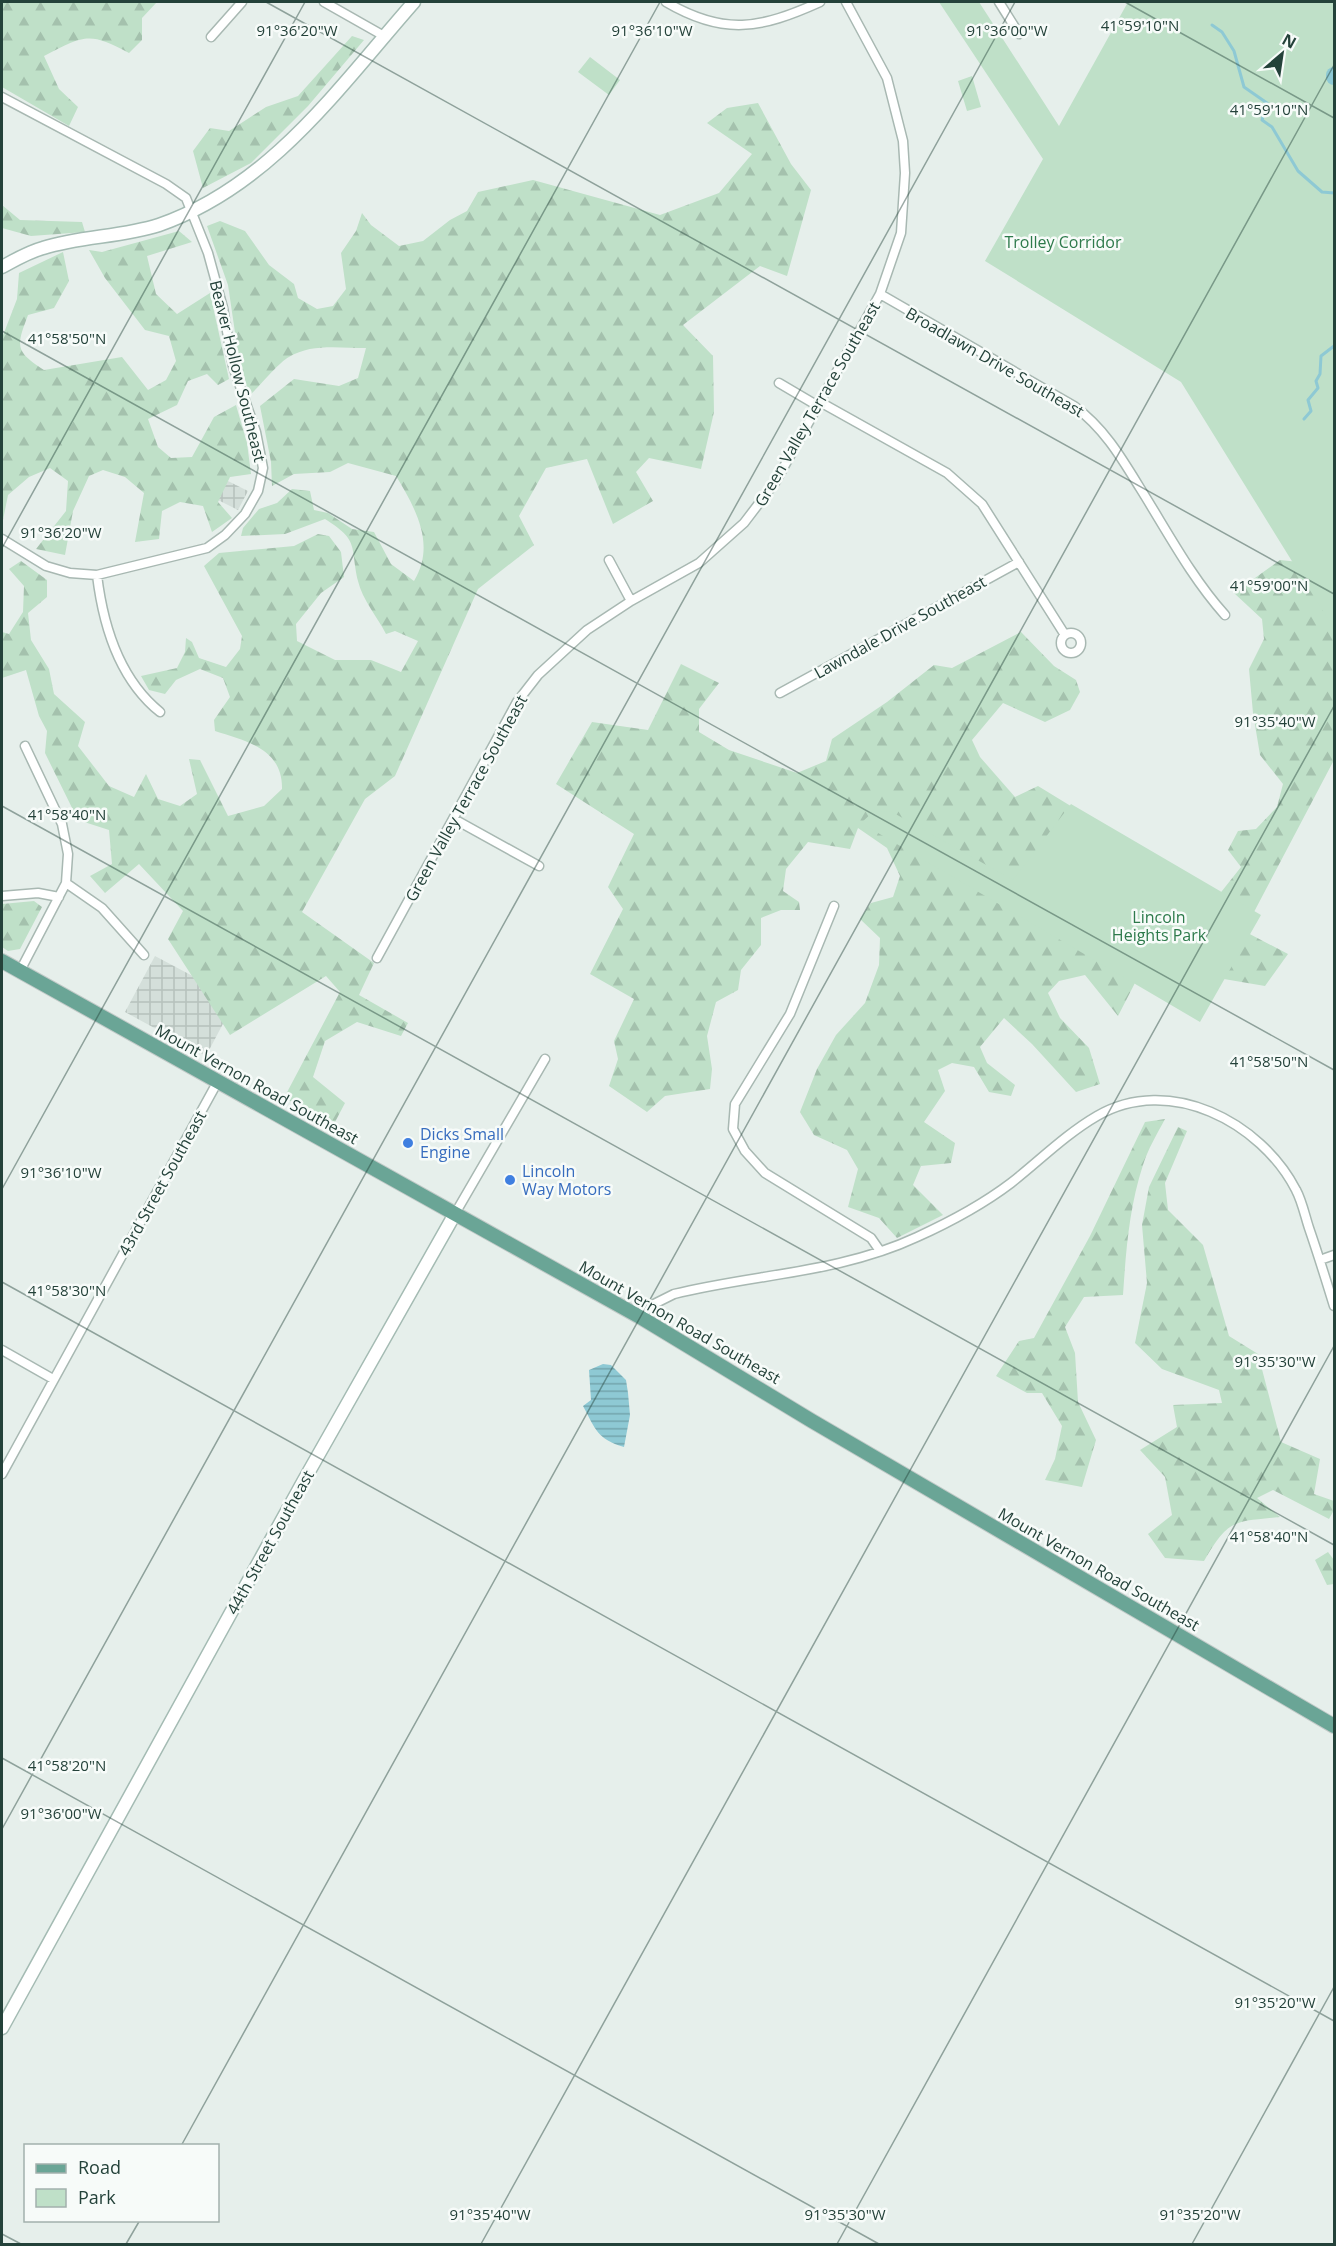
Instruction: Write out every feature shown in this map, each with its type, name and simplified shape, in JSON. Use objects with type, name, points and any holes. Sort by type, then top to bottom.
[{"type":"main road","name":"Mount Vernon Road Southeast","points":[[2,961],[456,1212],[640,1317],[812,1421],[1335,1726]]},
{"type":"street","points":[[212,37],[242,2]]},
{"type":"street","points":[[324,2],[384,36]]},
{"type":"street","points":[[2,267],[45,247],[124,234],[191,212],[242,184],[297,135],[414,2]]},
{"type":"street","points":[[666,2],[693,17],[722,25],[749,25],[775,19],[820,2]]},
{"type":"street","name":"Green Valley Terrace Southeast","points":[[377,958],[518,702],[538,675],[587,630],[631,601],[699,563],[744,523],[776,481],[880,294],[901,233],[906,172],[903,141],[887,78],[846,2]]},
{"type":"street","points":[[999,2],[1018,34]]},
{"type":"street","name":"Beaver Hollow Southeast","points":[[2,97],[166,184],[186,198],[208,253],[223,308],[233,366],[256,432],[263,468],[258,491],[245,514],[225,535],[207,548],[97,575],[70,573],[46,566],[2,539]]},
{"type":"street","name":"Broadlawn Drive Southeast","points":[[880,294],[1064,400],[1092,419],[1116,450],[1205,592],[1225,615]]},
{"type":"street","points":[[779,383],[947,473],[965,486],[982,504],[1065,635]]},
{"type":"street","points":[[609,560],[631,601]]},
{"type":"street","name":"Lawndale Drive Southeast","points":[[780,693],[1019,562]]},
{"type":"street","points":[[97,575],[101,607],[122,663],[146,700],[160,712]]},
{"type":"street","points":[[20,971],[66,883],[68,854],[62,824],[25,746]]},
{"type":"street","points":[[454,819],[539,866]]},
{"type":"street","points":[[66,883],[102,908],[144,955]]},
{"type":"street","points":[[2,896],[38,893],[59,897]]},
{"type":"street","points":[[834,906],[790,1014],[735,1104],[734,1129],[745,1151],[765,1173],[871,1238],[880,1251]]},
{"type":"street","name":"44th Street Southeast","points":[[2,2028],[303,1482],[545,1059]]},
{"type":"street","name":"43rd Street Southeast","points":[[2,1474],[218,1081]]},
{"type":"street","points":[[640,1317],[650,1306],[674,1294],[852,1262],[914,1239],[969,1211],[1008,1185],[1096,1116],[1132,1103],[1158,1100],[1185,1103],[1212,1112],[1239,1125],[1262,1143],[1281,1165],[1297,1191],[1335,1306]]},
{"type":"street","points":[[1320,1260],[1335,1255]]},
{"type":"street","points":[[2,1350],[53,1379]]},
{"type":"shaded area","points":[[226,480],[248,491],[238,510],[216,499]]},
{"type":"shaded area","points":[[155,956],[236,999],[206,1056],[125,1012]]},
{"type":"green space","points":[[2,2],[157,2],[142,18],[142,40],[129,53],[104,41],[86,39],[68,44],[44,56],[59,89],[78,107],[69,126],[2,87]]},
{"type":"green space","name":"Trolley Corridor","points":[[939,2],[979,2],[1059,126],[1128,2],[1334,2],[1334,629],[1181,382],[985,261],[1043,159]]},
{"type":"green space","points":[[352,36],[364,40],[308,106],[251,163],[203,188],[193,151],[210,128],[229,131],[266,107],[298,96]]},
{"type":"green space","points":[[590,57],[620,80],[609,95],[578,72]]},
{"type":"green space","points":[[972,76],[981,107],[967,111],[958,81]]},
{"type":"green space","points":[[758,103],[791,164],[811,190],[787,276],[760,266],[683,325],[713,356],[714,412],[701,469],[649,458],[636,472],[653,501],[613,524],[587,459],[546,468],[519,516],[534,545],[478,589],[395,776],[365,799],[302,912],[374,963],[359,995],[408,1023],[401,1036],[357,1022],[325,1041],[313,1077],[345,1103],[335,1122],[284,1098],[340,992],[326,976],[230,1035],[168,939],[183,911],[139,864],[105,893],[90,876],[112,864],[109,830],[78,820],[45,753],[47,731],[39,716],[26,670],[2,678],[2,632],[9,634],[23,612],[24,586],[9,569],[21,561],[47,580],[47,597],[28,613],[31,640],[49,669],[54,694],[85,722],[78,746],[109,786],[134,797],[146,774],[158,799],[180,806],[197,794],[189,759],[200,760],[228,816],[264,806],[282,789],[281,775],[276,764],[260,749],[250,743],[215,731],[214,720],[230,697],[223,678],[200,669],[176,680],[165,694],[149,690],[141,676],[177,668],[185,652],[186,638],[192,642],[199,658],[226,667],[240,649],[242,636],[204,566],[219,553],[294,546],[318,534],[329,536],[341,552],[344,577],[321,593],[296,624],[297,641],[335,660],[371,660],[401,672],[418,641],[395,631],[386,634],[360,588],[352,545],[344,533],[325,519],[285,534],[241,536],[243,528],[259,509],[277,503],[292,489],[310,491],[314,510],[328,513],[352,529],[374,532],[391,564],[414,581],[420,568],[423,541],[416,514],[396,476],[348,463],[330,472],[294,474],[272,486],[271,462],[260,406],[294,379],[339,386],[358,378],[366,348],[326,347],[298,353],[280,364],[249,396],[237,346],[228,285],[207,226],[220,221],[245,231],[269,265],[294,284],[298,298],[317,309],[333,306],[346,289],[341,253],[356,231],[362,213],[371,225],[399,246],[423,241],[450,220],[467,211],[478,192],[533,180],[660,215],[719,193],[752,154],[707,123],[727,108]]},
{"type":"green space","points":[[2,205],[20,220],[82,222],[85,232],[31,236],[2,228]]},
{"type":"green space","points":[[179,231],[192,242],[147,256],[156,294],[177,314],[210,293],[229,379],[218,385],[207,374],[188,381],[177,405],[148,419],[158,447],[171,458],[192,457],[214,417],[236,405],[247,443],[251,474],[230,477],[218,502],[232,518],[212,532],[203,506],[180,502],[162,511],[159,539],[135,542],[144,493],[125,477],[103,470],[89,476],[73,511],[65,555],[36,549],[66,511],[68,481],[50,468],[29,477],[8,495],[2,525],[2,338],[17,299],[19,273],[63,252],[69,281],[54,308],[28,315],[20,341],[23,353],[28,358],[44,370],[122,357],[148,390],[166,380],[176,361],[169,336],[145,330],[105,278],[89,250],[102,252]]},
{"type":"green space","points":[[1280,560],[1299,562],[1334,617],[1334,760],[1244,931],[1288,954],[1265,986],[1218,978],[1137,979],[1118,1016],[1085,975],[1059,981],[1048,993],[1060,1018],[1089,1048],[1100,1084],[1076,1092],[1032,1044],[1004,1018],[980,1047],[987,1063],[1015,1085],[1011,1096],[989,1092],[974,1067],[952,1063],[938,1070],[945,1091],[924,1122],[955,1143],[951,1163],[921,1166],[913,1185],[943,1215],[897,1238],[879,1218],[848,1207],[858,1169],[847,1150],[814,1135],[800,1112],[817,1069],[836,1035],[865,1003],[879,965],[880,938],[860,919],[871,903],[893,897],[900,876],[887,848],[858,828],[850,849],[808,842],[786,869],[783,891],[799,902],[800,910],[781,910],[761,918],[761,945],[741,970],[738,990],[716,1002],[707,1036],[712,1069],[710,1089],[665,1096],[647,1112],[609,1086],[618,1059],[614,1041],[634,999],[590,974],[623,909],[608,887],[634,834],[556,784],[592,722],[648,730],[681,664],[719,683],[699,709],[699,732],[729,750],[797,773],[826,761],[832,739],[887,702],[934,665],[952,668],[1021,632],[1054,666],[1076,680],[1080,692],[1070,710],[1045,722],[1003,703],[972,740],[980,757],[1015,797],[1038,786],[1218,896],[1241,867],[1228,850],[1238,831],[1256,829],[1277,807],[1283,784],[1260,755],[1253,713],[1249,669],[1264,639],[1262,619],[1234,593]]},
{"type":"green space","name":"Lincoln Heights Park","points":[[1071,804],[1261,915],[1200,1022],[861,823],[874,811],[892,812],[1013,880]]},
{"type":"green space","points":[[34,901],[42,907],[20,949],[8,951],[2,947],[2,904]]},
{"type":"green space","points":[[1165,1119],[1145,1159],[1134,1197],[1123,1295],[1084,1297],[1065,1327],[1075,1353],[1078,1402],[1096,1440],[1082,1487],[1045,1480],[1055,1459],[1062,1426],[1042,1393],[1027,1393],[996,1376],[1019,1341],[1034,1338],[1090,1236],[1145,1122]]},
{"type":"green space","points":[[1178,1127],[1187,1131],[1165,1183],[1168,1210],[1203,1245],[1229,1336],[1258,1354],[1281,1442],[1320,1459],[1314,1494],[1334,1501],[1334,1510],[1329,1519],[1273,1490],[1257,1498],[1280,1517],[1251,1520],[1233,1525],[1220,1537],[1204,1561],[1165,1558],[1148,1534],[1172,1515],[1165,1477],[1140,1450],[1177,1427],[1173,1405],[1222,1403],[1219,1390],[1162,1369],[1135,1343],[1147,1283],[1142,1225],[1149,1187]]},
{"type":"green space","points":[[1328,1552],[1334,1560],[1334,1584],[1327,1585],[1315,1560]]},
{"type":"water","points":[[603,1364],[611,1365],[626,1380],[630,1415],[624,1447],[608,1441],[598,1432],[583,1406],[591,1400],[589,1370]]},
{"type":"waterway","points":[[1212,25],[1222,32],[1234,51],[1244,87],[1267,103],[1262,120],[1272,127],[1298,171],[1322,192],[1334,193]]},
{"type":"waterway","points":[[1304,419],[1311,411],[1308,400],[1318,388],[1316,381],[1320,374],[1321,356],[1334,346]]},
{"type":"place","name":"Dicks Small Engine","points":[[408,1143]]},
{"type":"place","name":"Lincoln Way Motors","points":[[510,1180]]}]
